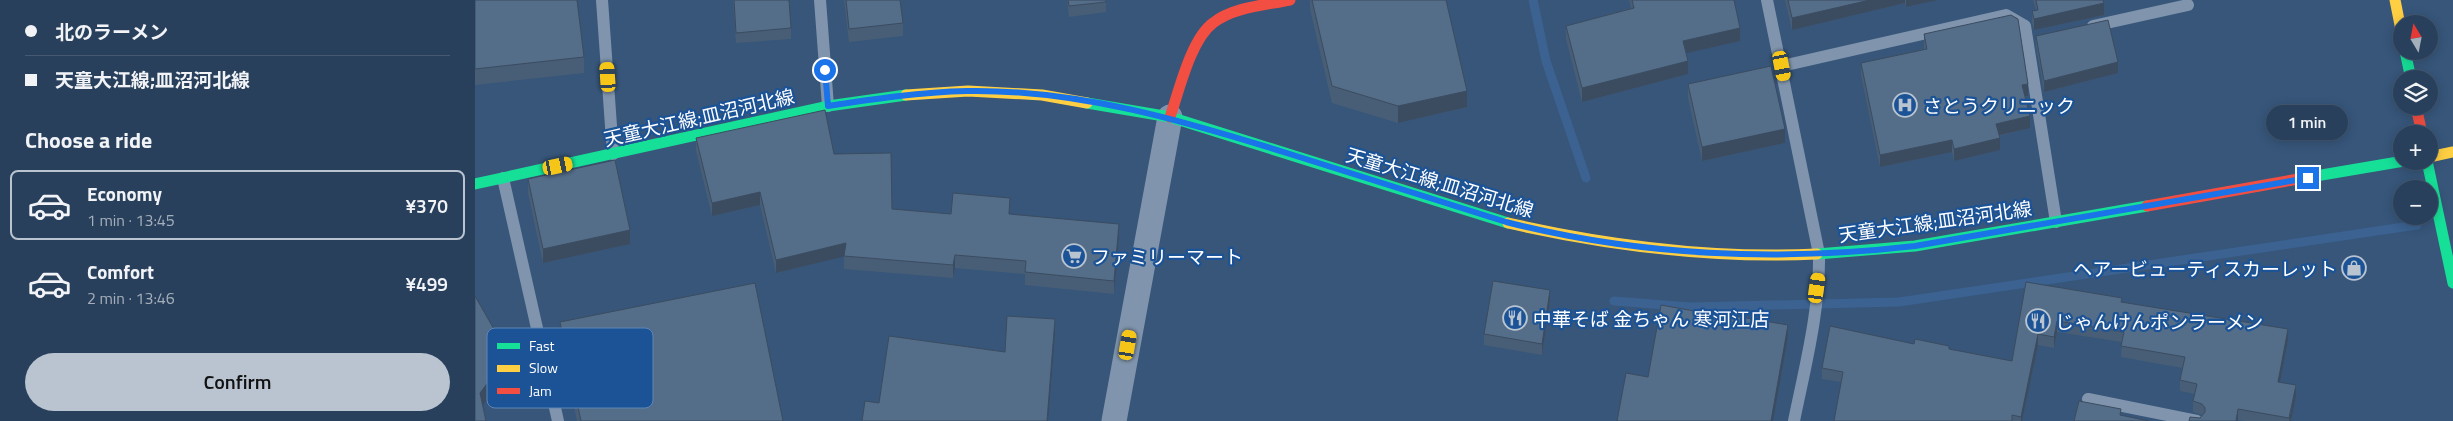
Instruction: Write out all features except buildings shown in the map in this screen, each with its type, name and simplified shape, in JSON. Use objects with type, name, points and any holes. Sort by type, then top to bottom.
[{"type":"main road","points":[[1170,117],[1198,41],[1211,23],[1232,14],[1290,0]]},
{"type":"main road","points":[[2395,0],[2398,15]]},
{"type":"main road","name":"天童大江線;皿沼河北線","points":[[475,184],[828,106],[896,96],[968,91],[1042,96],[1170,117],[1506,222],[1560,236],[1675,250],[1784,256],[1915,246],[2393,163]]},
{"type":"main road","points":[[2438,155],[2453,152]]},
{"type":"main road","points":[[2429,170],[2453,283]]},
{"type":"street","points":[[1114,421],[1170,117]]},
{"type":"lane","points":[[602,0],[613,154]]},
{"type":"lane","points":[[820,0],[828,106]]},
{"type":"lane","points":[[1767,0],[1819,254],[1819,272],[1808,351],[1794,421]]},
{"type":"lane","points":[[2084,28],[2188,5]]},
{"type":"lane","points":[[1782,66],[2006,15],[2025,26],[2032,39],[2056,222]]},
{"type":"lane","points":[[503,178],[537,328]]},
{"type":"lane","points":[[2088,399],[2197,421]]},
{"type":"lane","points":[[555,408],[558,421]]},
{"type":"waterway","points":[[1533,0],[1546,61],[1586,178]]},
{"type":"waterway","points":[[1614,301],[1690,307],[1899,302],[2417,225]]},
{"type":"traffic: fast","points":[[2407,60],[2409,70]]},
{"type":"traffic: fast","points":[[475,184],[828,106],[906,95]]},
{"type":"traffic: fast","points":[[1087,103],[1170,117],[1508,223]]},
{"type":"traffic: fast","points":[[2298,179],[2393,163]]},
{"type":"traffic: fast","points":[[2429,170],[2453,283]]},
{"type":"traffic: fast","points":[[1817,254],[1915,246],[2147,206]]},
{"type":"traffic: slow","points":[[2395,0],[2398,15]]},
{"type":"traffic: slow","points":[[906,95],[968,91],[1042,95],[1087,103]]},
{"type":"traffic: slow","points":[[2438,155],[2453,152]]},
{"type":"traffic: slow","points":[[1508,223],[1585,238],[1662,249],[1739,254],[1817,254]]},
{"type":"traffic: jam","points":[[1170,117],[1192,53],[1198,41],[1213,23],[1230,13],[1250,7],[1290,0]]},
{"type":"traffic: jam","points":[[2418,115],[2420,125]]},
{"type":"traffic: jam","points":[[2147,206],[2298,179]]},
{"type":"place","name":"さとうクリニック","points":[[1905,105]]},
{"type":"place","name":"ファミリーマート","points":[[1074,256]]},
{"type":"place","name":"ヘアービューティスカーレット","points":[[2354,268]]},
{"type":"place","name":"中華そば 金ちゃん 寒河江店","points":[[1515,318]]},
{"type":"place","name":"じゃんけんポンラーメン","points":[[2038,321]]},
{"type":"route","points":[[825,70],[828,106],[896,96],[968,91],[1042,96],[1099,104],[1170,117],[1506,222],[1560,236],[1675,250],[1784,256],[1871,251],[1915,246],[2308,178]]}]
